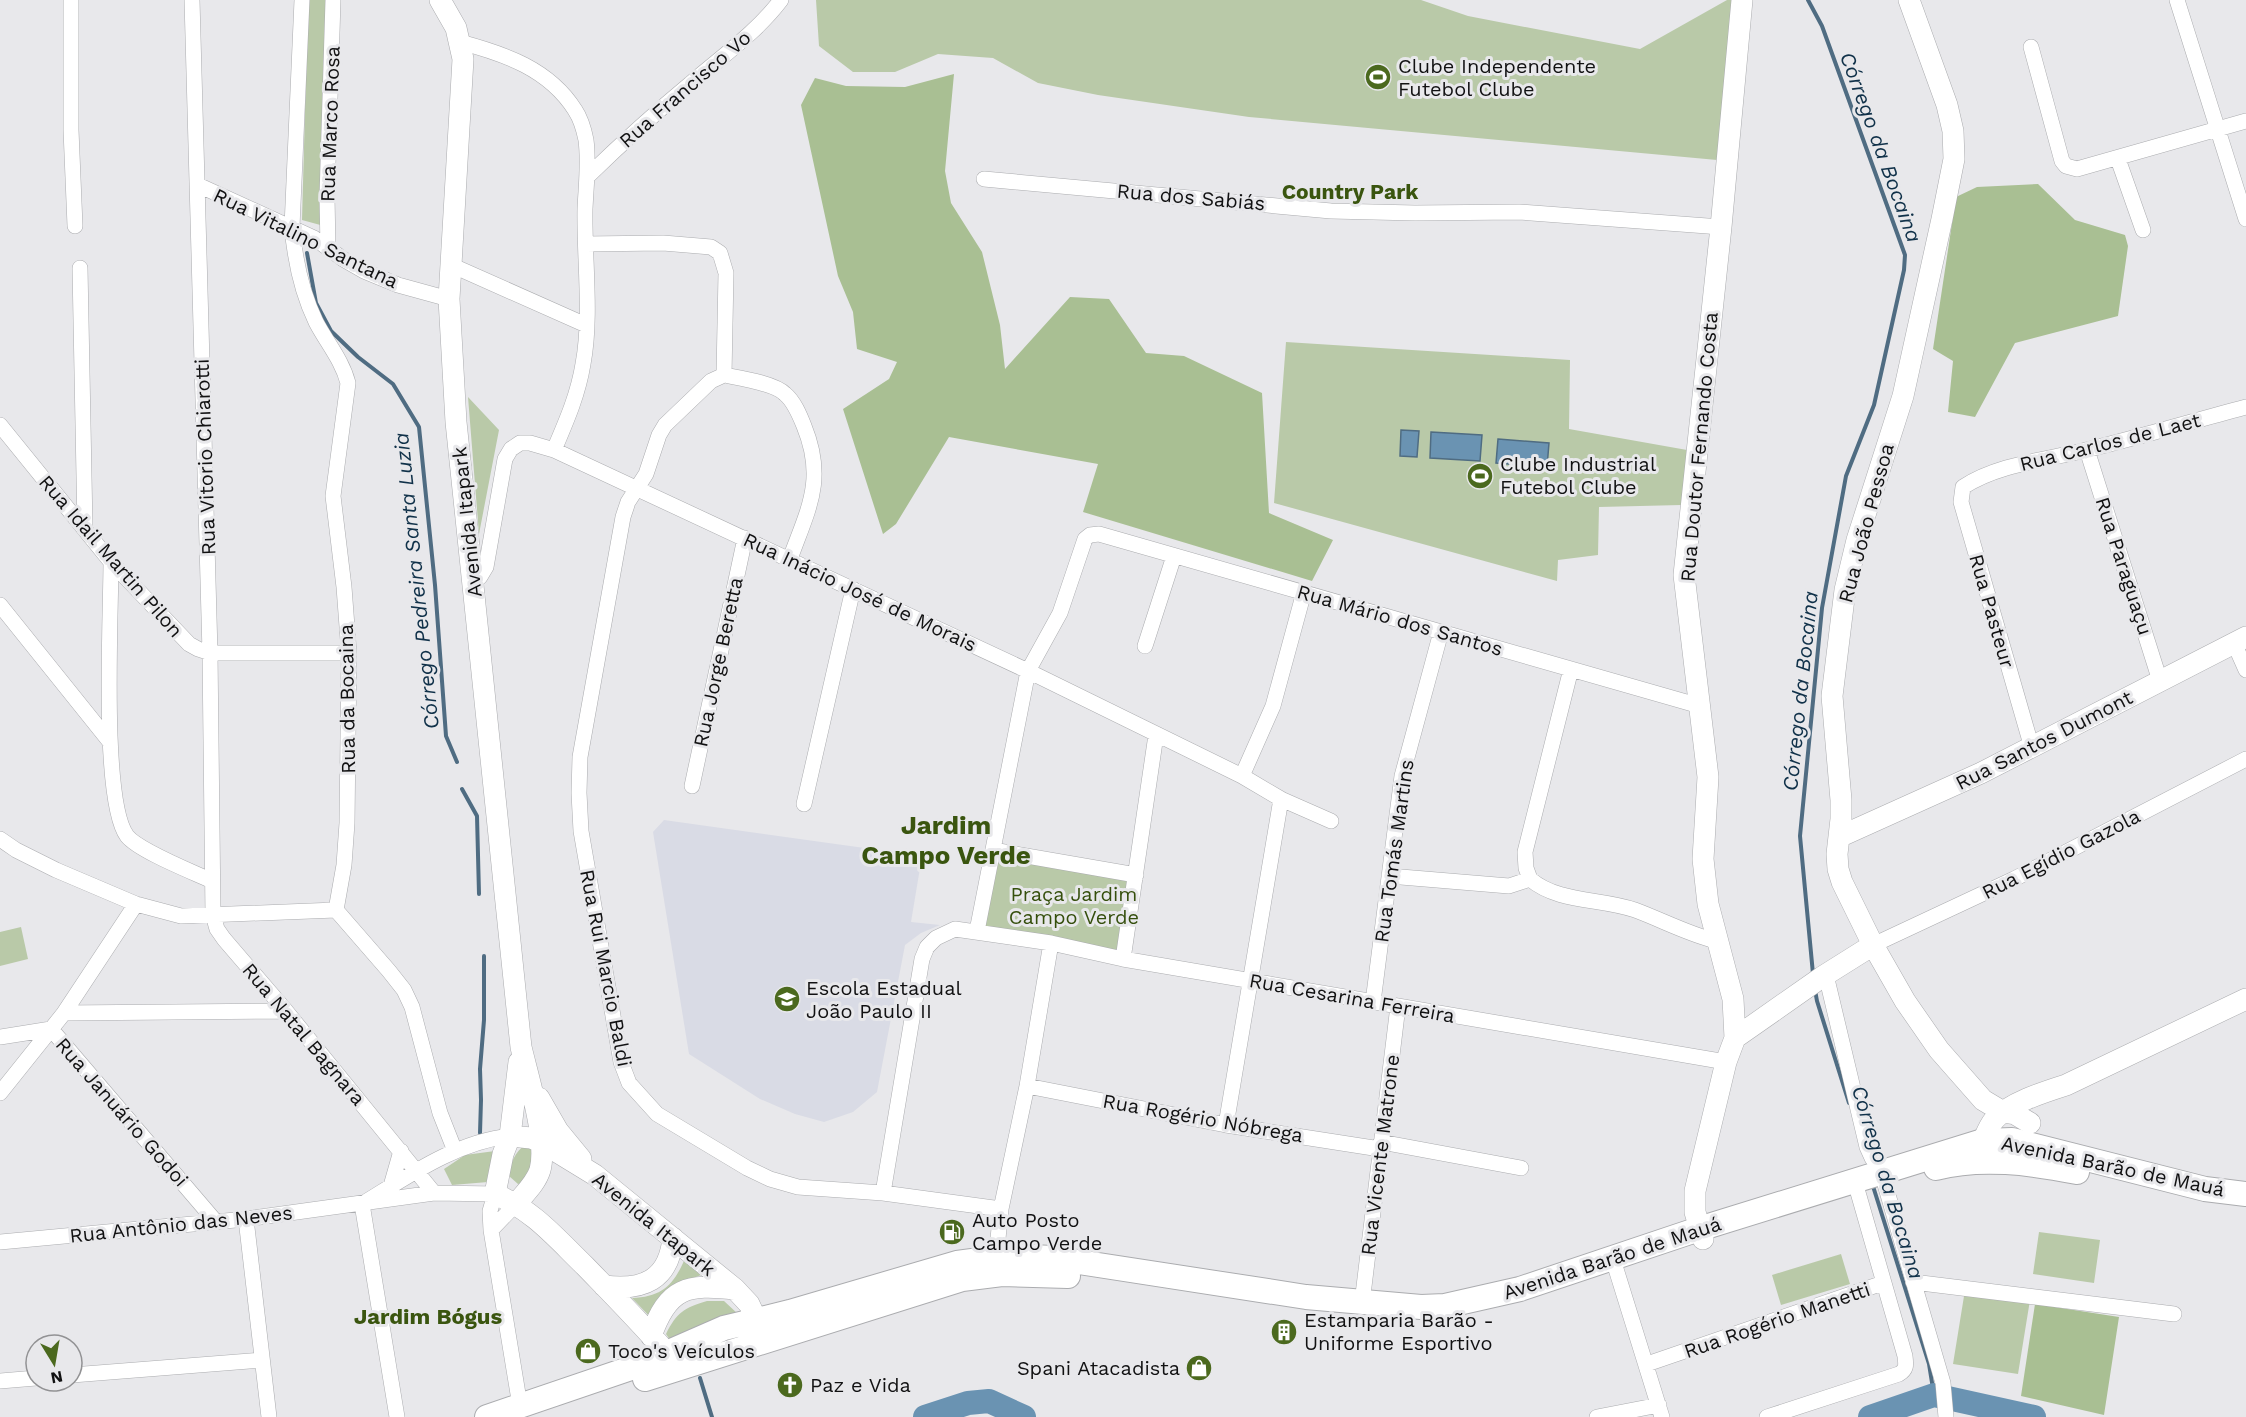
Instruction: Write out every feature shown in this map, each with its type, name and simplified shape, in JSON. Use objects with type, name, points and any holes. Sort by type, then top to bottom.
[{"type":"main road","name":"Avenida Barão de Mauá","points":[[673,1360],[724,1328],[790,1312],[957,1263],[1010,1256],[1053,1258],[1285,1294],[1362,1303],[1421,1307],[1445,1306],[1520,1289],[1701,1234],[1870,1181],[1983,1141],[2012,1140],[2029,1134],[2205,1189],[2246,1194]]},
{"type":"main road","points":[[1961,1162],[2011,1155],[2022,1150],[2029,1134]]},
{"type":"main road","name":"Avenida Barão de Mauá","points":[[1870,1181],[1961,1162],[2040,1165],[2194,1196],[2246,1202]]},
{"type":"main road","name":"Avenida Barão de Mauá","points":[[487,1417],[527,1412],[637,1366],[715,1356],[962,1279],[1002,1274],[1060,1274],[1355,1314],[1417,1317],[1488,1308],[1522,1300],[1616,1269],[1701,1234]]},
{"type":"main road","points":[[715,1356],[750,1338],[756,1326],[756,1319]]},
{"type":"street","points":[[71,0],[71,130],[75,226]]},
{"type":"street","name":"Rua Vitorio Chiarotti","points":[[192,0],[210,653],[213,915]]},
{"type":"street","name":"Rua Marco Rosa","points":[[292,227],[302,0]]},
{"type":"street","name":"Rua Marco Rosa","points":[[328,248],[327,197],[333,0]]},
{"type":"street","name":"Avenida Itapark","points":[[440,0],[462,51],[449,299],[456,422],[521,1047],[541,1142],[540,1170],[533,1184],[516,1204]]},
{"type":"street","name":"Rua Francisco Vo","points":[[588,176],[635,131],[769,16],[781,0]]},
{"type":"street","name":"Rua Doutor Fernando Costa","points":[[1701,1234],[1695,1212],[1695,1191],[1726,1062],[1735,1038],[1733,999],[1708,904],[1703,859],[1708,777],[1686,610],[1684,575],[1721,227],[1742,0]]},
{"type":"street","name":"Rua João Pessoa","points":[[1909,0],[1947,105],[1953,131],[1953,159],[1903,396],[1857,540],[1845,590],[1832,696],[1841,800],[1838,869],[1842,882],[1873,945],[1905,1001],[1939,1050],[1983,1100],[2003,1112],[2015,1114],[2029,1134]]},
{"type":"street","points":[[2177,0],[2246,219]]},
{"type":"street","points":[[2031,47],[2062,161],[2066,166],[2077,169],[2118,159],[2246,121]]},
{"type":"street","points":[[462,51],[498,52],[527,65],[551,81],[576,111],[586,139],[588,176],[585,208],[584,362],[577,392],[554,450]]},
{"type":"street","points":[[2118,159],[2143,230]]},
{"type":"street","name":"Rua dos Sabiás","points":[[984,179],[1331,211],[1519,212],[1721,227]]},
{"type":"street","name":"Rua Vitalino Santana","points":[[198,185],[314,238],[364,271],[398,285],[449,299]]},
{"type":"street","name":"Rua da Bocaina","points":[[292,227],[295,257],[303,290],[317,323],[344,368],[348,383],[333,496],[344,587],[348,653],[347,823],[344,865],[336,910]]},
{"type":"street","points":[[586,244],[663,243],[711,247],[720,252],[726,273],[724,375],[754,380],[785,393],[800,415],[809,438],[816,477],[813,497],[790,559]]},
{"type":"street","points":[[451,265],[586,325]]},
{"type":"street","points":[[80,268],[85,528]]},
{"type":"street","name":"Rua Rui Marcio Baldi","points":[[724,375],[711,381],[665,425],[659,435],[646,474],[635,490],[623,517],[580,757],[579,793],[582,831],[621,1062],[629,1083],[657,1114],[747,1168],[770,1179],[798,1187],[883,1193],[1001,1209]]},
{"type":"street","name":"Rua Carlos de Laet","points":[[1974,480],[2002,470],[2087,450],[2246,407]]},
{"type":"street","name":"Rua Idail Martin Pilon","points":[[0,425],[111,562],[179,635],[198,649],[210,653],[348,653]]},
{"type":"street","name":"Rua Inácio José de Morais","points":[[474,580],[480,577],[486,567],[506,459],[511,449],[520,443],[530,442],[554,450],[635,490],[745,538],[1028,671],[1242,776],[1281,799],[1331,821]]},
{"type":"street","name":"Rua Paraguaçu","points":[[2087,450],[2160,681]]},
{"type":"street","name":"Rua Pasteur","points":[[1974,480],[1963,487],[1961,502],[2032,748]]},
{"type":"street","name":"Rua Mário dos Santos","points":[[1028,671],[1059,613],[1085,539],[1090,535],[1100,534],[1700,706]]},
{"type":"street","name":"Rua Jorge Beretta","points":[[692,786],[745,538]]},
{"type":"street","points":[[1145,646],[1174,556]]},
{"type":"street","points":[[111,562],[110,741],[117,810],[121,826],[129,838],[142,847],[212,881]]},
{"type":"street","points":[[804,804],[853,589]]},
{"type":"street","points":[[1242,776],[1273,706],[1304,592]]},
{"type":"street","points":[[0,605],[110,741]]},
{"type":"street","name":"Rua Tomás Martins","points":[[1373,1002],[1402,776],[1440,632]]},
{"type":"street","points":[[2240,640],[2246,670]]},
{"type":"street","name":"Rua Santos Dumont","points":[[1839,837],[2032,748],[2240,640]]},
{"type":"street","points":[[1571,669],[1525,852],[1526,868],[1530,879],[1542,890],[1613,903],[1691,934],[1716,941]]},
{"type":"street","points":[[977,931],[1005,798],[1028,671]]},
{"type":"street","points":[[1123,959],[1156,735]]},
{"type":"street","name":"Rua Egídio Gazola","points":[[1873,945],[2014,879],[2246,759]]},
{"type":"street","points":[[1226,1125],[1281,799]]},
{"type":"street","points":[[0,839],[16,850],[56,870],[136,904],[181,916],[336,910],[404,990],[412,1007],[440,1113],[455,1151]]},
{"type":"street","points":[[993,850],[1136,875]]},
{"type":"street","points":[[1389,876],[1509,886],[1530,879]]},
{"type":"street","points":[[0,1093],[64,1013],[136,904]]},
{"type":"street","name":"Rua Natal Bagnara","points":[[213,915],[224,939],[286,1011],[434,1193]]},
{"type":"street","name":"Rua Cesarina Ferreira","points":[[883,1193],[922,958],[927,947],[944,933],[955,929],[1051,943],[1123,959],[1726,1062]]},
{"type":"street","points":[[996,1258],[1001,1209],[1027,1086],[1051,943]]},
{"type":"street","points":[[1735,1038],[1873,945]]},
{"type":"street","points":[[1818,980],[1872,1158],[1870,1181],[1913,1282],[1943,1383],[1946,1415]]},
{"type":"street","points":[[1733,999],[1760,1019]]},
{"type":"street","points":[[1983,1141],[1989,1127],[2003,1112],[2039,1094],[2066,1085],[2246,999]]},
{"type":"street","name":"Rua Vicente Matrone","points":[[1362,1303],[1398,1006]]},
{"type":"street","points":[[64,1013],[286,1011]]},
{"type":"street","points":[[0,1037],[51,1029]]},
{"type":"street","name":"Rua Januário Godoi","points":[[51,1029],[216,1222]]},
{"type":"street","name":"Avenida Itapark","points":[[495,1194],[503,1154],[510,1136],[521,1047]]},
{"type":"street","points":[[527,1074],[558,1131],[595,1175]]},
{"type":"street","points":[[2029,1134],[2042,1102],[2066,1085]]},
{"type":"street","name":"Rua Rogério Nóbrega","points":[[1027,1086],[1226,1125],[1380,1145],[1521,1168]]},
{"type":"street","name":"Avenida Itapark","points":[[510,1136],[531,1138],[541,1142],[595,1175],[735,1289],[749,1304],[756,1319]]},
{"type":"street","name":"Rua Antônio das Neves","points":[[362,1204],[455,1151],[477,1141],[510,1136]]},
{"type":"street","points":[[392,1186],[401,1151]]},
{"type":"street","name":"Rua Rogério Manetti","points":[[1647,1364],[1883,1283],[1870,1181]]},
{"type":"street","name":"Rua Antônio das Neves","points":[[0,1242],[246,1219],[434,1193],[495,1194]]},
{"type":"street","points":[[527,1412],[491,1230],[490,1211],[495,1194],[516,1204],[540,1222],[673,1360]]},
{"type":"street","points":[[362,1204],[397,1417]]},
{"type":"street","points":[[491,1230],[516,1204]]},
{"type":"street","points":[[246,1219],[269,1417]]},
{"type":"street","points":[[604,1286],[624,1288],[641,1286],[655,1277],[671,1255],[673,1238]]},
{"type":"street","points":[[1597,1417],[1661,1411],[1616,1269]]},
{"type":"street","points":[[1913,1282],[2174,1314]]},
{"type":"street","points":[[1767,1417],[1899,1374],[1905,1370],[1905,1356],[1883,1283]]},
{"type":"street","points":[[651,1336],[664,1308],[689,1288],[705,1286],[735,1289]]},
{"type":"street","points":[[84,1374],[262,1360]]},
{"type":"street","points":[[0,1381],[24,1379]]},
{"type":"shaded area","name":"Escola Estadual João Paulo II","points":[[664,820],[922,856],[911,922],[940,925],[921,933],[905,945],[877,1092],[853,1112],[824,1122],[795,1114],[760,1099],[689,1054],[653,832]]},
{"type":"green space","points":[[308,0],[326,0],[324,226],[302,220]]},
{"type":"green space","name":"Clube Independente Futebol Clube","points":[[816,0],[1421,0],[1468,16],[1640,49],[1727,0],[1738,0],[1717,160],[1249,117],[1098,95],[1038,83],[993,58],[938,54],[895,72],[853,72],[819,46]]},
{"type":"green space","points":[[954,74],[945,171],[951,203],[982,252],[1000,325],[1005,369],[1070,297],[1109,299],[1146,353],[1184,356],[1262,393],[1269,513],[1333,540],[1312,581],[1083,512],[1098,464],[949,437],[896,524],[883,534],[843,409],[889,379],[897,362],[857,349],[853,312],[838,276],[801,105],[815,78],[846,86],[905,87]]},
{"type":"green space","points":[[2038,184],[2075,220],[2125,235],[2128,246],[2118,316],[2015,343],[1975,417],[1948,412],[1953,361],[1933,349],[1956,197],[1977,187]]},
{"type":"green space","name":"Clube Industrial Futebol Clube","points":[[1286,342],[1570,360],[1569,429],[1687,450],[1681,505],[1599,507],[1598,555],[1558,560],[1557,581],[1274,503]]},
{"type":"green space","points":[[468,397],[499,430],[479,534]]},
{"type":"green space","name":"Praça Jardim Campo Verde","points":[[996,853],[1133,877],[1120,954],[982,927]]},
{"type":"green space","points":[[21,927],[28,959],[0,966],[0,932]]},
{"type":"green space","points":[[526,1144],[532,1145],[530,1180],[518,1184],[509,1176],[510,1171],[516,1154]]},
{"type":"green space","points":[[495,1151],[488,1182],[452,1185],[444,1169],[465,1155]]},
{"type":"green space","points":[[2039,1232],[2100,1240],[2094,1283],[2033,1274]]},
{"type":"green space","points":[[687,1254],[708,1273],[688,1280],[674,1289],[652,1319],[632,1298],[652,1295],[667,1286],[678,1273]]},
{"type":"green space","points":[[1841,1254],[1850,1284],[1781,1305],[1772,1275]]},
{"type":"green space","points":[[1965,1290],[2030,1300],[2018,1374],[1953,1364]]},
{"type":"green space","points":[[707,1301],[724,1301],[738,1314],[672,1343],[666,1334],[678,1316],[692,1306]]},
{"type":"green space","points":[[2035,1304],[2119,1317],[2104,1415],[2021,1396]]},
{"type":"water","points":[[1401,430],[1419,431],[1417,457],[1400,456]]},
{"type":"water","points":[[1431,432],[1482,435],[1480,461],[1430,458]]},
{"type":"water","points":[[1498,439],[1549,443],[1547,467],[1496,463]]},
{"type":"waterway","name":"Córrego da Bocaina","points":[[1808,0],[1822,26],[1905,255],[1904,270],[1874,405],[1846,476],[1822,608],[1800,836],[1813,974]]},
{"type":"waterway","name":"Córrego Pedreira Santa Luzia","points":[[307,253],[316,303],[331,331],[358,357],[393,384],[419,427],[435,585],[446,736],[457,762]]},
{"type":"waterway","name":"Córrego Pedreira Santa Luzia","points":[[462,789],[477,816],[479,894]]},
{"type":"waterway","name":"Córrego Pedreira Santa Luzia","points":[[480,1133],[484,956]]},
{"type":"waterway","name":"Córrego da Bocaina","points":[[1815,990],[1849,1103]]},
{"type":"waterway","name":"Córrego da Bocaina","points":[[1872,1183],[1929,1364],[1934,1395]]},
{"type":"waterway","name":"Córrego Pedreira Santa Luzia","points":[[700,1378],[712,1417]]},
{"type":"waterway","points":[[1870,1417],[1934,1395],[2034,1417]]},
{"type":"waterway","points":[[925,1417],[968,1403],[989,1401],[1024,1417]]},
{"type":"place","name":"Clube Independente Futebol Clube","points":[[1378,77]]},
{"type":"place","name":"Clube Industrial Futebol Clube","points":[[1480,476]]},
{"type":"place","name":"Escola Estadual João Paulo II","points":[[787,999]]},
{"type":"place","name":"Auto Posto Campo Verde","points":[[952,1232]]},
{"type":"place","name":"Estamparia Barão - Uniforme Esportivo","points":[[1284,1332]]},
{"type":"place","name":"Toco's Veículos","points":[[588,1351]]},
{"type":"place","name":"Spani Atacadista","points":[[1199,1368]]},
{"type":"place","name":"Paz e Vida","points":[[790,1385]]},
{"type":"district","name":"Country Park","points":[[1350,191]]},
{"type":"district","name":"Jardim Campo Verde","points":[[946,840]]},
{"type":"district","name":"Jardim Bógus","points":[[428,1316]]}]
